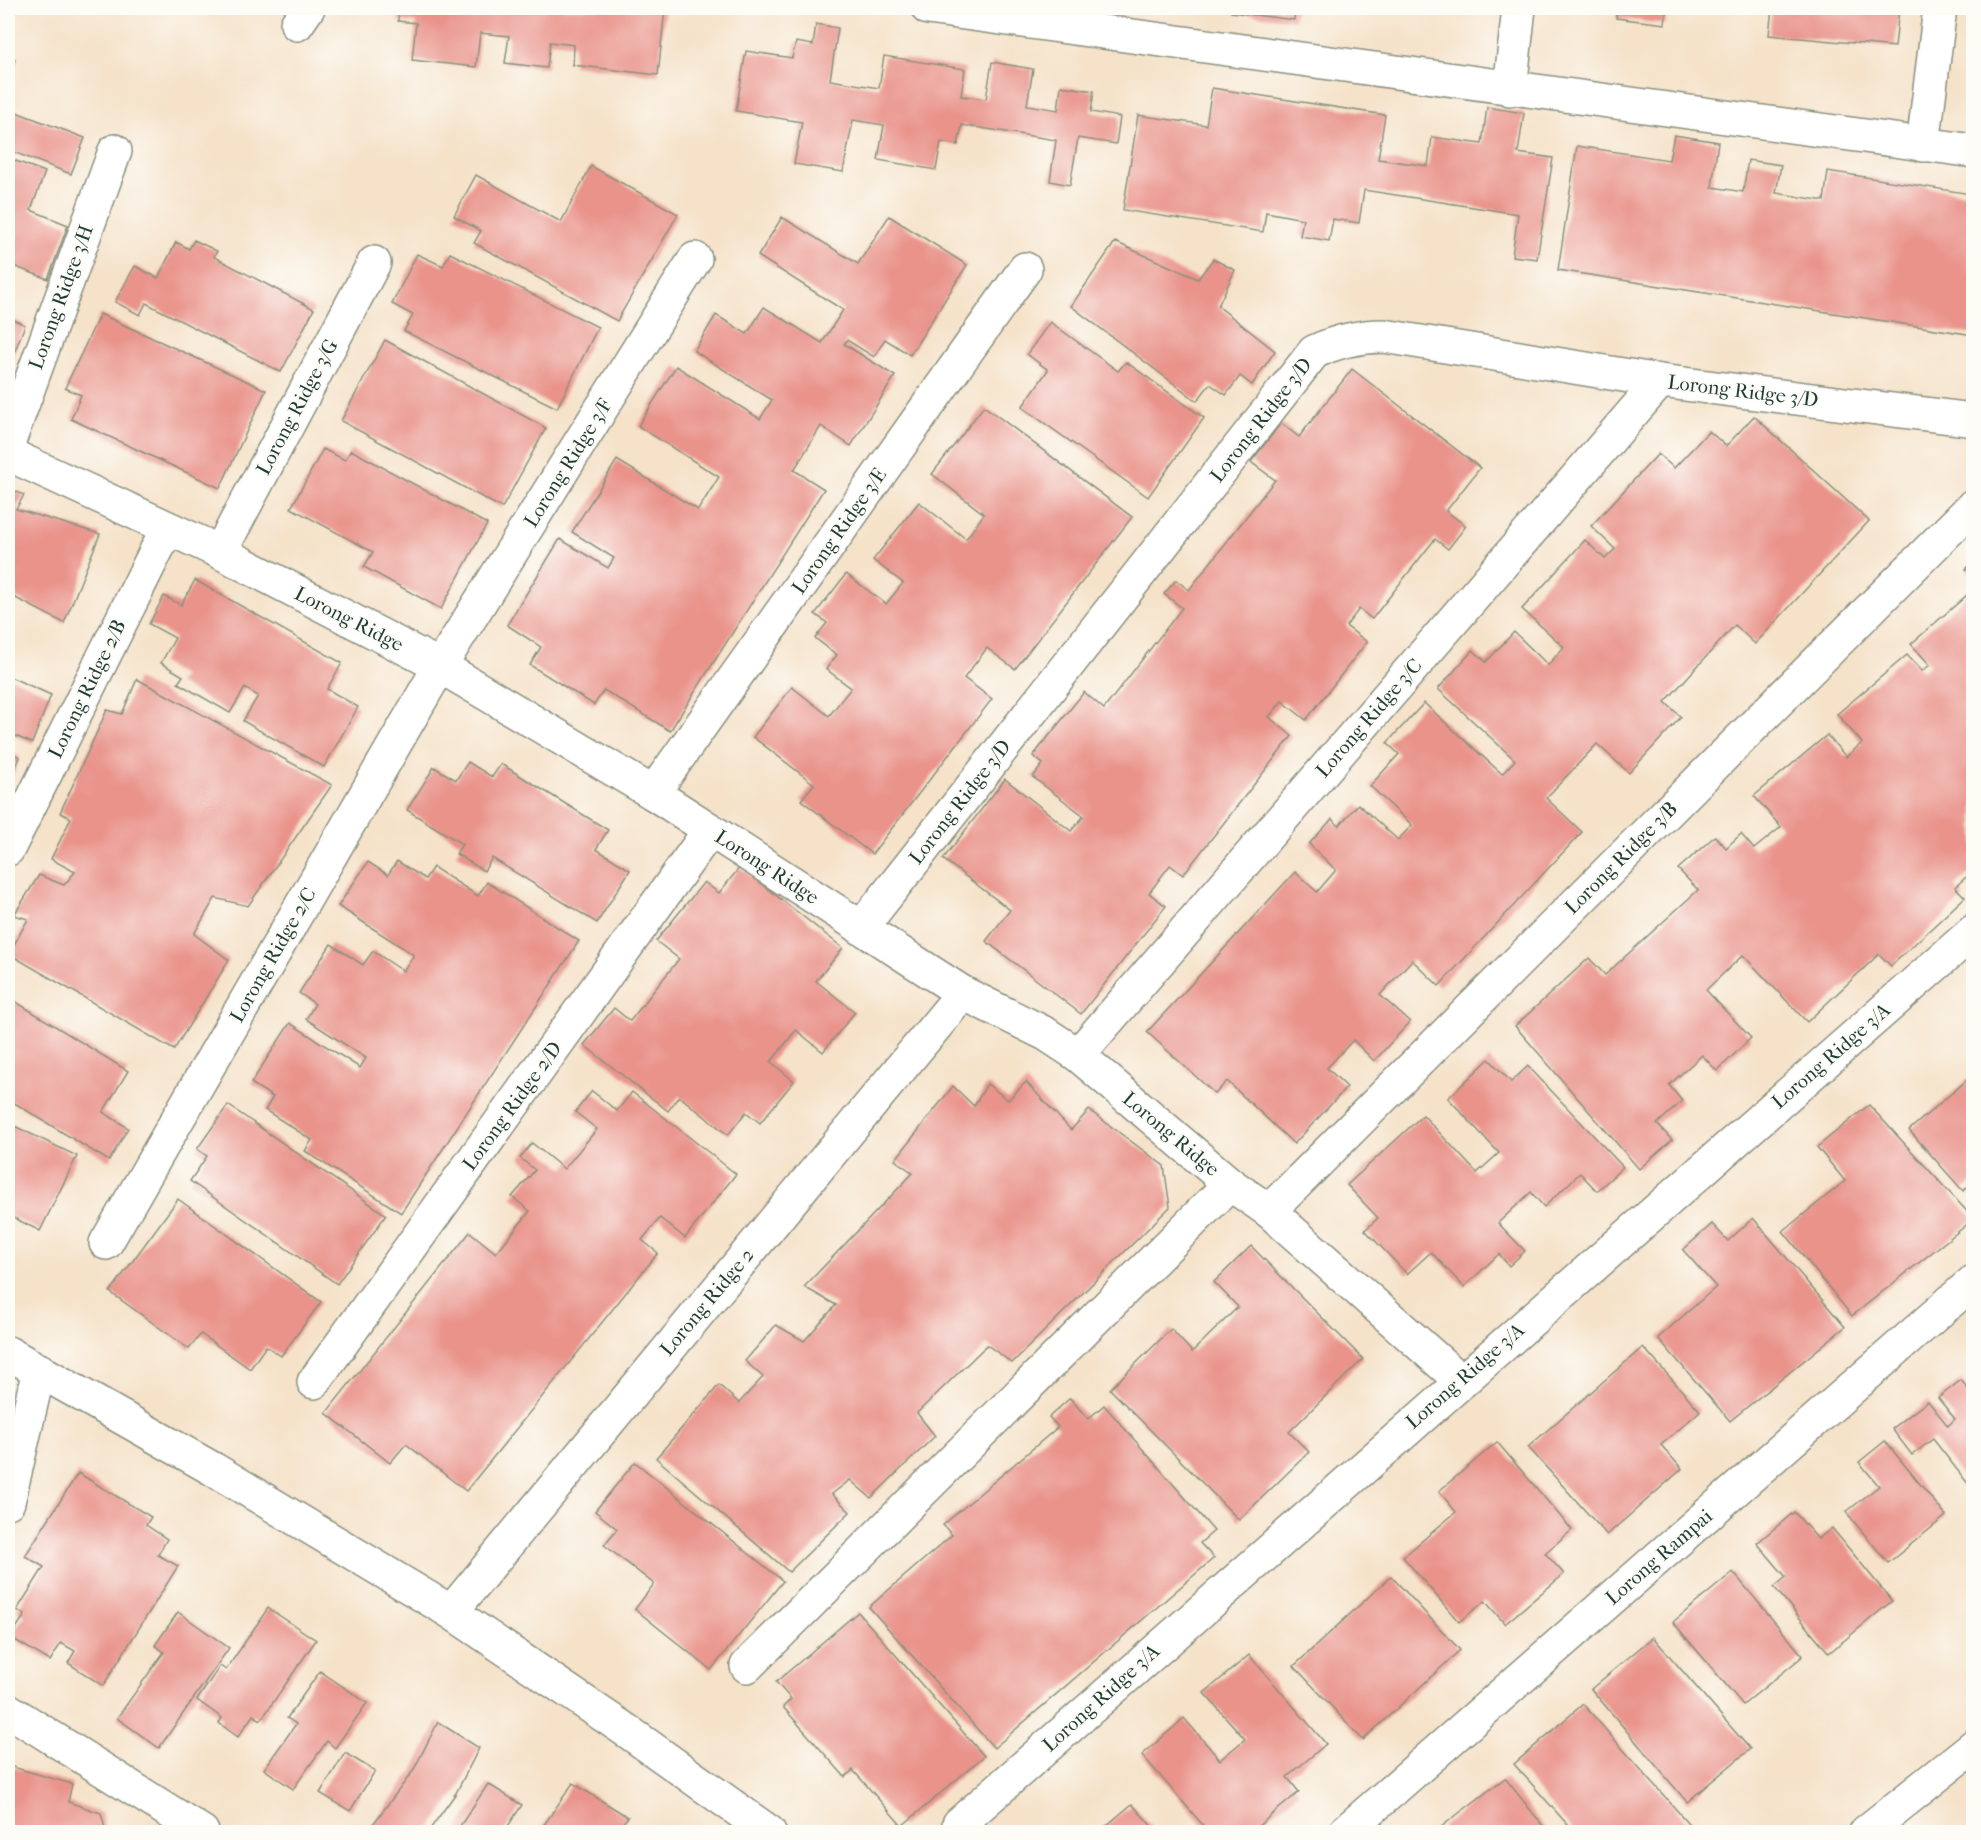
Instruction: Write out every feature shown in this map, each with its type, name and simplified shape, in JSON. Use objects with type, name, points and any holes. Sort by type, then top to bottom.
[{"type":"main road","points":[[928,8],[1092,18],[1510,89],[1974,151]]},
{"type":"main road","points":[[1510,89],[1519,8]]},
{"type":"main road","points":[[1923,145],[1940,8]]},
{"type":"main road","name":"Lorong Ridge 3/H","points":[[8,444],[116,151]]},
{"type":"main road","name":"Lorong Ridge 3/F","points":[[440,666],[695,259]]},
{"type":"main road","name":"Lorong Ridge 3/G","points":[[220,552],[374,262]]},
{"type":"main road","name":"Lorong Ridge 3/E","points":[[653,793],[1025,269]]},
{"type":"main road","name":"Lorong Ridge 3/D","points":[[861,928],[1314,352],[1343,341],[1384,336],[1660,381],[1974,420]]},
{"type":"main road","name":"Lorong Ridge 3/C","points":[[1078,1055],[1660,381]]},
{"type":"main road","name":"Lorong Ridge","points":[[8,454],[220,552],[440,666],[653,793],[963,993],[1046,1034],[1078,1055],[1230,1184],[1269,1211],[1460,1380]]},
{"type":"main road","name":"Lorong Ridge 3/B","points":[[1269,1211],[1974,505]]},
{"type":"main road","name":"Lorong Ridge 2/B","points":[[8,849],[167,529]]},
{"type":"main road","name":"Lorong Ridge 2/C","points":[[106,1243],[440,666]]},
{"type":"main road","name":"Lorong Ridge 2/D","points":[[314,1382],[710,830]]},
{"type":"main road","name":"Lorong Ridge 3/A","points":[[960,1824],[1460,1380],[1974,931]]},
{"type":"main road","name":"Lorong Ridge 2","points":[[452,1612],[963,993]]},
{"type":"main road","points":[[747,1666],[1230,1184]]},
{"type":"main road","name":"Lorong Rampai","points":[[1345,1833],[1974,1281]]},
{"type":"main road","points":[[8,1353],[213,1469],[452,1612],[640,1739],[769,1833]]},
{"type":"main road","points":[[8,1502],[39,1370]]},
{"type":"main road","points":[[8,1710],[202,1833]]},
{"type":"main road","points":[[1866,1833],[1974,1746]]},
{"type":"building","points":[[399,8],[457,10],[457,8],[665,8],[658,75],[573,65],[574,45],[550,42],[547,68],[505,63],[509,36],[480,33],[476,67],[412,60],[416,23],[398,21]]},
{"type":"building","points":[[1232,8],[1295,8],[1294,20],[1231,12]]},
{"type":"building","points":[[1617,8],[1667,8],[1665,24],[1616,18]]},
{"type":"building","points":[[1772,8],[1899,8],[1895,47],[1769,35]]},
{"type":"building","points":[[816,24],[838,28],[830,80],[879,88],[884,56],[965,69],[961,96],[986,99],[992,62],[1033,69],[1027,105],[1058,110],[1061,86],[1094,91],[1091,112],[1120,117],[1116,144],[1078,138],[1070,185],[1050,181],[1056,140],[962,125],[958,145],[941,142],[936,170],[878,160],[884,125],[853,120],[843,172],[794,164],[802,122],[736,111],[746,51],[792,58],[796,42],[813,45]]},
{"type":"building","points":[[8,57],[15,60],[8,80]]},
{"type":"building","points":[[1212,88],[1385,115],[1378,159],[1428,166],[1432,137],[1482,144],[1487,107],[1524,113],[1518,153],[1553,158],[1537,259],[1512,256],[1518,214],[1364,190],[1359,223],[1333,219],[1329,241],[1300,236],[1303,219],[1266,212],[1263,232],[1123,210],[1138,115],[1206,125]]},
{"type":"building","points":[[8,109],[85,138],[71,174],[8,150]]},
{"type":"building","points":[[1674,135],[1718,142],[1712,187],[1743,192],[1748,160],[1781,165],[1776,193],[1824,201],[1828,171],[1971,194],[1967,217],[1974,218],[1974,335],[1558,270],[1577,146],[1669,160]]},
{"type":"building","points":[[8,158],[45,172],[31,210],[68,225],[48,279],[8,264]]},
{"type":"building","points":[[591,166],[678,214],[617,321],[474,243],[481,231],[454,216],[476,175],[561,222]]},
{"type":"building","points":[[889,216],[967,265],[910,355],[885,339],[874,357],[847,340],[844,344],[895,376],[851,446],[821,426],[794,470],[824,489],[670,731],[604,690],[594,705],[530,665],[541,647],[507,625],[560,539],[608,568],[614,558],[572,532],[617,460],[698,510],[719,477],[638,426],[676,366],[760,419],[772,400],[694,351],[716,315],[747,334],[764,307],[822,343],[843,310],[758,256],[782,217],[858,264]]},
{"type":"building","points":[[194,240],[217,251],[214,257],[314,309],[281,372],[146,303],[140,315],[115,302],[135,266],[158,278],[176,242],[189,249]]},
{"type":"building","points":[[1115,242],[1198,279],[1213,259],[1235,270],[1218,306],[1275,351],[1252,385],[1240,376],[1226,395],[1210,384],[1197,401],[1071,306]]},
{"type":"building","points":[[450,253],[598,327],[557,408],[404,331],[413,315],[392,304],[417,254],[443,266]]},
{"type":"building","points":[[100,314],[266,390],[220,488],[71,419],[81,395],[65,388]]},
{"type":"building","points":[[8,317],[25,325],[8,369]]},
{"type":"building","points":[[1050,322],[1118,371],[1126,362],[1204,418],[1148,497],[1022,407],[1048,370],[1027,354]]},
{"type":"building","points":[[385,340],[546,428],[502,508],[341,421]]},
{"type":"building","points":[[1352,369],[1480,468],[1446,511],[1466,526],[1448,549],[1435,539],[1372,619],[1359,609],[1346,626],[1367,642],[1306,720],[1282,701],[1269,717],[1292,736],[1183,875],[1170,865],[1149,893],[1166,906],[1081,1014],[986,941],[1010,910],[943,859],[1005,779],[1071,831],[1084,816],[1033,777],[1043,764],[1033,756],[1084,692],[1104,709],[1182,608],[1164,594],[1176,580],[1189,590],[1275,480],[1251,462],[1281,423],[1299,437]]},
{"type":"building","points":[[984,406],[1132,517],[1015,669],[987,648],[964,678],[992,699],[872,854],[801,800],[814,784],[753,737],[792,687],[829,716],[851,688],[826,669],[837,655],[815,638],[827,623],[815,614],[846,574],[886,604],[903,583],[873,560],[919,502],[966,539],[984,514],[932,474]]},
{"type":"building","points":[[1754,416],[1869,521],[1755,644],[1735,625],[1665,702],[1681,717],[1629,773],[1597,744],[1546,798],[1582,832],[1439,986],[1412,960],[1380,995],[1410,1022],[1374,1061],[1353,1040],[1327,1068],[1347,1087],[1294,1144],[1227,1081],[1215,1094],[1147,1032],[1295,872],[1317,892],[1336,870],[1309,844],[1332,819],[1339,826],[1358,804],[1398,840],[1412,825],[1370,786],[1399,754],[1387,743],[1424,703],[1502,774],[1515,760],[1438,689],[1473,650],[1486,662],[1514,632],[1548,665],[1564,647],[1522,609],[1585,540],[1605,559],[1615,549],[1591,526],[1658,454],[1674,468],[1709,431],[1726,446]]},
{"type":"building","points":[[323,449],[345,460],[351,450],[487,524],[441,609],[364,567],[373,552],[291,508]]},
{"type":"building","points":[[8,488],[24,495],[16,509],[100,534],[64,623],[8,594]]},
{"type":"building","points":[[1974,562],[1974,576],[1966,569]]},
{"type":"building","points":[[195,580],[342,663],[327,689],[358,707],[324,767],[243,721],[258,696],[245,688],[230,713],[178,683],[183,676],[161,663],[175,638],[149,624],[164,596],[181,605]]},
{"type":"building","points":[[1974,589],[1974,870],[1955,887],[1965,897],[1891,966],[1879,954],[1807,1022],[1743,955],[1706,990],[1751,1038],[1717,1071],[1702,1055],[1669,1085],[1682,1101],[1657,1124],[1672,1140],[1639,1169],[1515,1026],[1589,958],[1605,975],[1698,890],[1678,869],[1715,836],[1726,848],[1741,834],[1754,849],[1781,827],[1754,796],[1827,735],[1846,757],[1862,743],[1837,714],[1907,655],[1922,671],[1930,665],[1911,644]]},
{"type":"building","points":[[8,676],[51,695],[32,743],[8,733]]},
{"type":"building","points":[[137,679],[332,785],[248,906],[215,898],[194,934],[229,960],[174,1050],[9,954],[28,919],[14,915],[39,875],[64,885],[75,872],[51,859],[71,818],[60,813],[107,710],[122,714]]},
{"type":"building","points":[[8,751],[20,757],[8,787]]},
{"type":"building","points":[[468,762],[492,777],[501,764],[608,830],[596,849],[630,870],[597,923],[492,858],[484,871],[456,854],[462,844],[407,810],[434,767],[456,780]]},
{"type":"building","points":[[397,861],[425,879],[433,867],[478,896],[487,882],[579,941],[401,1213],[305,1151],[312,1140],[265,1110],[273,1097],[251,1083],[290,1023],[360,1068],[366,1058],[306,1019],[315,1004],[299,993],[331,944],[363,965],[373,951],[403,971],[414,955],[338,906],[368,862],[388,875]]},
{"type":"building","points":[[740,867],[843,948],[816,981],[855,1012],[823,1052],[796,1030],[771,1062],[794,1081],[760,1123],[746,1112],[728,1135],[679,1096],[668,1111],[584,1045],[614,1008],[630,1021],[679,959],[656,941],[704,882],[719,893]]},
{"type":"building","points":[[8,997],[128,1071],[103,1112],[128,1128],[109,1161],[8,1099]]},
{"type":"building","points":[[1489,1059],[1511,1082],[1528,1066],[1623,1167],[1597,1191],[1580,1173],[1544,1207],[1531,1192],[1498,1223],[1525,1251],[1509,1266],[1499,1254],[1464,1287],[1431,1252],[1407,1274],[1365,1230],[1378,1218],[1347,1185],[1423,1115],[1477,1173],[1499,1153],[1448,1098]]},
{"type":"building","points":[[1974,1074],[1974,1181],[1963,1191],[1909,1130]]},
{"type":"building","points":[[1026,1082],[1071,1130],[1089,1110],[1164,1166],[1170,1207],[1012,1363],[987,1345],[917,1413],[935,1436],[871,1498],[850,1480],[832,1494],[850,1512],[789,1572],[656,1458],[719,1385],[739,1403],[763,1377],[745,1361],[776,1325],[804,1341],[836,1305],[804,1287],[913,1173],[895,1160],[953,1086],[974,1106],[987,1084],[1008,1100]]},
{"type":"building","points":[[592,1091],[617,1111],[632,1092],[736,1174],[685,1238],[660,1218],[642,1240],[658,1253],[466,1491],[406,1444],[390,1463],[326,1413],[470,1232],[496,1253],[530,1211],[512,1197],[535,1170],[520,1158],[532,1143],[564,1169],[597,1129],[575,1112]]},
{"type":"building","points":[[228,1105],[386,1215],[337,1284],[190,1181],[207,1156],[197,1149]]},
{"type":"building","points":[[1869,1105],[1974,1219],[1852,1316],[1783,1231],[1845,1181],[1817,1147]]},
{"type":"building","points":[[8,1123],[77,1156],[40,1231],[8,1215]]},
{"type":"building","points":[[178,1199],[321,1302],[281,1356],[266,1346],[250,1369],[201,1334],[189,1349],[110,1292]]},
{"type":"building","points":[[1753,1218],[1845,1327],[1730,1421],[1658,1338],[1716,1287],[1683,1250],[1712,1224],[1728,1241]]},
{"type":"building","points":[[1251,1246],[1363,1359],[1289,1432],[1309,1452],[1239,1520],[1110,1389],[1171,1329],[1192,1352],[1238,1307],[1214,1282]]},
{"type":"building","points":[[1643,1347],[1700,1411],[1661,1445],[1682,1469],[1607,1535],[1528,1447]]},
{"type":"building","points":[[1961,1380],[1974,1397],[1974,1481],[1969,1485],[1933,1439],[1912,1455],[1892,1429],[1928,1401],[1948,1426],[1955,1419],[1938,1398]]},
{"type":"building","points":[[1070,1398],[1088,1419],[1104,1405],[1214,1531],[1200,1543],[1214,1558],[994,1748],[869,1607],[952,1535],[943,1525],[1058,1427],[1049,1417]]},
{"type":"building","points":[[1885,1441],[1946,1516],[1888,1563],[1846,1512],[1879,1486],[1859,1462]]},
{"type":"building","points":[[1497,1442],[1572,1530],[1545,1553],[1564,1574],[1505,1624],[1485,1601],[1459,1622],[1403,1557],[1456,1512],[1439,1491]]},
{"type":"building","points":[[635,1462],[783,1581],[711,1670],[635,1609],[654,1584],[604,1545],[617,1529],[595,1511]]},
{"type":"building","points":[[78,1473],[151,1517],[146,1525],[167,1539],[158,1555],[178,1566],[103,1686],[68,1663],[75,1651],[61,1643],[50,1661],[10,1637],[25,1615],[17,1610],[44,1567],[25,1556]]},
{"type":"building","points":[[1794,1512],[1818,1539],[1832,1528],[1892,1601],[1829,1653],[1774,1587],[1786,1577],[1757,1543]]},
{"type":"building","points":[[1733,1572],[1803,1656],[1743,1705],[1673,1622]]},
{"type":"building","points":[[1391,1576],[1460,1650],[1363,1740],[1294,1666]]},
{"type":"building","points":[[268,1608],[316,1640],[261,1720],[253,1715],[238,1737],[219,1723],[222,1718],[197,1700],[220,1666],[226,1670]]},
{"type":"building","points":[[178,1612],[229,1648],[159,1748],[117,1718],[164,1652],[155,1645]]},
{"type":"building","points":[[858,1612],[984,1756],[902,1826],[853,1770],[845,1777],[783,1707],[791,1699],[776,1682]]},
{"type":"building","points":[[1653,1637],[1750,1749],[1687,1802],[1591,1689]]},
{"type":"building","points":[[1249,1655],[1326,1744],[1287,1777],[1299,1792],[1251,1832],[1209,1832],[1142,1755],[1184,1718],[1220,1760],[1245,1739],[1204,1693]]},
{"type":"building","points":[[320,1671],[367,1703],[335,1748],[327,1741],[293,1789],[264,1769],[296,1724],[287,1718]]},
{"type":"building","points":[[1583,1704],[1696,1832],[1574,1832],[1514,1764]]},
{"type":"building","points":[[438,1722],[479,1748],[456,1793],[428,1832],[367,1832],[413,1771]]},
{"type":"building","points":[[345,1753],[375,1771],[350,1811],[320,1793]]},
{"type":"building","points":[[9,1766],[72,1784],[68,1802],[101,1813],[106,1832],[8,1832]]},
{"type":"building","points":[[1505,1778],[1548,1832],[1446,1832],[1441,1827]]},
{"type":"building","points":[[573,1783],[628,1817],[615,1832],[539,1832]]},
{"type":"building","points":[[488,1784],[522,1805],[504,1832],[456,1832]]},
{"type":"building","points":[[1132,1804],[1157,1832],[1099,1832]]}]
